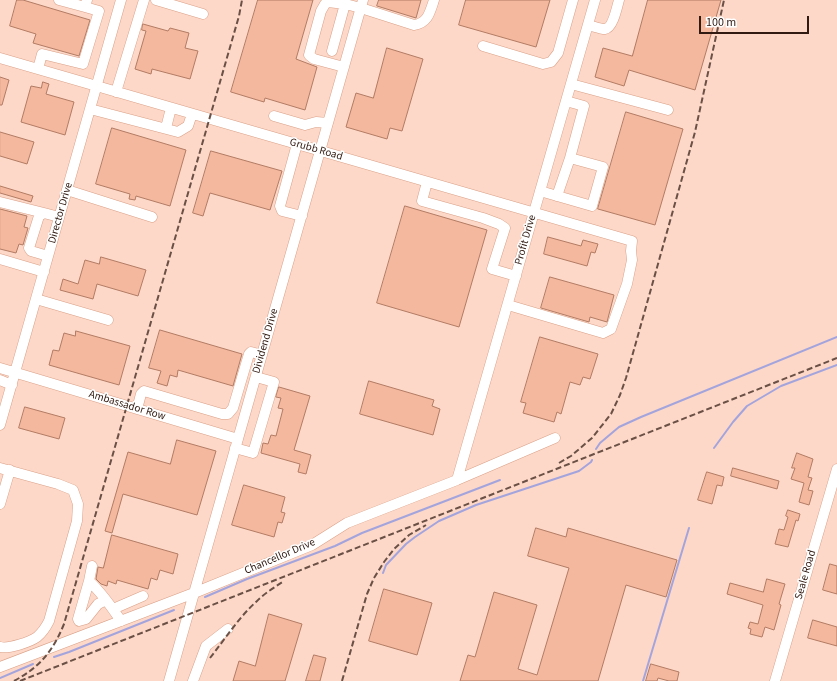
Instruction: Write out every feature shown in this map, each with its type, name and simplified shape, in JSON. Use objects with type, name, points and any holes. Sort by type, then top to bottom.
[{"type":"street","points":[[38,69],[42,54],[83,64],[100,11],[86,4],[59,0]]},
{"type":"street","name":"Director Drive","points":[[0,426],[121,0]]},
{"type":"street","points":[[116,92],[144,0]]},
{"type":"street","points":[[156,0],[203,14]]},
{"type":"street","points":[[344,67],[314,59],[309,55],[321,11],[325,4],[328,2],[362,4],[414,25],[426,20],[434,0]]},
{"type":"street","points":[[483,46],[543,64],[551,62],[558,53],[573,0]]},
{"type":"street","name":"Profit Drive","points":[[457,480],[595,0]]},
{"type":"street","points":[[588,25],[604,29],[607,28],[616,13],[619,0]]},
{"type":"street","points":[[332,50],[345,4]]},
{"type":"street","name":"Dividend Drive","points":[[169,681],[362,4]]},
{"type":"street","name":"Grubb Road","points":[[0,58],[632,241],[632,260],[627,284],[611,329],[603,333],[508,305]]},
{"type":"street","points":[[571,84],[668,110]]},
{"type":"street","points":[[557,196],[570,158],[584,106],[566,101]]},
{"type":"street","points":[[166,128],[171,108]]},
{"type":"street","points":[[90,109],[178,132],[188,126],[192,114]]},
{"type":"street","points":[[274,116],[304,125],[316,122],[328,123]]},
{"type":"street","points":[[297,144],[280,206],[282,211],[302,216]]},
{"type":"street","points":[[540,192],[592,206],[603,167],[570,158]]},
{"type":"street","points":[[427,182],[422,201],[483,218],[505,228],[492,269],[516,276]]},
{"type":"street","points":[[67,190],[152,217]]},
{"type":"street","points":[[0,202],[59,217]]},
{"type":"street","points":[[44,213],[39,216],[29,248],[31,251],[48,256]]},
{"type":"street","points":[[0,259],[44,272]]},
{"type":"street","points":[[36,299],[108,320]]},
{"type":"street","points":[[137,409],[141,394],[144,391],[222,414],[228,414],[234,408],[249,354],[252,352],[262,355]]},
{"type":"street","name":"Ambassador Row","points":[[0,368],[199,427],[237,443],[253,453],[274,382],[256,377]]},
{"type":"street","points":[[0,380],[12,385]]},
{"type":"street","points":[[234,408],[246,412]]},
{"type":"street","points":[[199,427],[204,409]]},
{"type":"street","name":"Chancellor Drive","points":[[0,667],[194,593],[312,545],[347,523],[457,480],[555,438]]},
{"type":"street","points":[[0,504],[5,469],[58,484],[73,490],[78,504],[76,521],[49,621],[43,631],[36,638],[19,644],[3,648],[0,647]]},
{"type":"street","name":"Seale Road","points":[[775,681],[837,470]]},
{"type":"street","points":[[92,566],[78,619],[79,621],[86,620],[98,604],[106,600]]},
{"type":"street","points":[[89,581],[97,588],[121,621]]},
{"type":"street","points":[[113,609],[143,596]]},
{"type":"street","points":[[193,681],[206,646],[228,629]]},
{"type":"building","points":[[17,0],[23,0],[90,20],[79,56],[33,43],[36,34],[10,26]]},
{"type":"building","points":[[258,0],[313,0],[296,59],[317,67],[305,110],[265,98],[264,102],[231,92]]},
{"type":"building","points":[[379,0],[421,0],[416,18],[377,6]]},
{"type":"building","points":[[466,0],[550,0],[536,47],[459,25]]},
{"type":"building","points":[[648,0],[721,0],[695,90],[629,70],[624,86],[595,77],[603,48],[632,56]]},
{"type":"building","points":[[143,24],[168,31],[170,28],[189,33],[185,48],[198,51],[190,79],[152,69],[151,74],[135,69],[146,31],[142,30]]},
{"type":"building","points":[[387,48],[423,59],[402,131],[390,128],[387,139],[346,127],[356,93],[373,98]]},
{"type":"building","points":[[0,77],[9,80],[2,105],[0,105]]},
{"type":"building","points":[[43,82],[49,84],[46,94],[74,102],[65,135],[21,122],[31,86],[41,88]]},
{"type":"building","points":[[626,112],[683,129],[655,225],[598,209]]},
{"type":"building","points":[[112,128],[186,150],[170,206],[136,196],[135,200],[129,199],[130,194],[96,184]]},
{"type":"building","points":[[0,132],[34,142],[27,164],[0,156]]},
{"type":"building","points":[[211,151],[282,171],[270,210],[210,193],[203,216],[193,213]]},
{"type":"building","points":[[0,186],[33,196],[31,202],[0,193]]},
{"type":"building","points":[[405,206],[487,230],[459,327],[377,303]]},
{"type":"building","points":[[0,209],[27,216],[24,227],[28,228],[23,245],[19,244],[16,253],[0,249]]},
{"type":"building","points":[[548,237],[581,246],[583,240],[598,244],[595,253],[591,252],[587,266],[544,254]]},
{"type":"building","points":[[101,257],[146,270],[138,296],[97,284],[93,299],[60,290],[63,279],[78,284],[85,260],[99,264]]},
{"type":"building","points":[[550,277],[614,295],[607,322],[590,317],[589,322],[541,308]]},
{"type":"building","points":[[160,330],[242,354],[233,386],[178,370],[177,377],[170,375],[167,386],[157,383],[161,371],[149,368]]},
{"type":"building","points":[[76,331],[130,346],[119,385],[49,365],[53,350],[59,351],[64,333],[75,336]]},
{"type":"building","points":[[540,337],[598,354],[590,379],[583,377],[580,385],[570,382],[561,414],[557,412],[554,422],[523,413],[526,403],[521,402]]},
{"type":"building","points":[[369,381],[434,400],[432,406],[440,409],[433,435],[360,414]]},
{"type":"building","points":[[279,387],[310,396],[294,450],[311,455],[306,474],[298,472],[300,464],[261,453],[263,443],[268,444],[271,435],[276,436],[283,409],[278,408],[281,398],[276,397]]},
{"type":"building","points":[[25,407],[65,418],[59,439],[19,428]]},
{"type":"building","points":[[177,440],[216,451],[197,515],[123,494],[112,533],[105,531],[128,452],[170,464]]},
{"type":"building","points":[[797,453],[813,459],[808,477],[812,478],[808,490],[813,491],[809,505],[799,502],[804,483],[791,479],[795,468],[792,468]]},
{"type":"building","points":[[733,468],[779,481],[777,489],[731,476]]},
{"type":"building","points":[[707,472],[724,477],[722,486],[717,485],[712,504],[698,500]]},
{"type":"building","points":[[244,485],[285,497],[281,512],[285,513],[282,523],[278,522],[274,537],[232,525]]},
{"type":"building","points":[[788,510],[800,514],[798,521],[796,520],[788,547],[775,544],[779,529],[784,530],[788,517],[786,516]]},
{"type":"building","points":[[536,528],[566,537],[568,528],[677,560],[666,597],[626,585],[598,681],[460,681],[468,655],[475,657],[494,592],[537,605],[518,669],[537,675],[569,568],[528,556]]},
{"type":"building","points":[[112,535],[178,554],[173,574],[160,570],[157,580],[151,578],[148,589],[117,580],[116,584],[108,581],[107,586],[101,584],[96,579],[98,567],[103,568]]},
{"type":"building","points":[[830,564],[837,566],[837,594],[823,590]]},
{"type":"building","points":[[767,579],[785,584],[774,630],[765,627],[762,637],[750,634],[751,629],[748,628],[750,622],[758,624],[763,605],[727,594],[730,583],[763,592]]},
{"type":"building","points":[[384,589],[432,603],[417,655],[369,641]]},
{"type":"building","points":[[269,614],[302,624],[285,681],[233,681],[239,661],[255,666]]},
{"type":"building","points":[[813,620],[837,627],[837,646],[808,638]]},
{"type":"building","points":[[314,655],[326,658],[320,681],[306,681]]},
{"type":"building","points":[[651,664],[679,672],[677,681],[669,681],[658,678],[657,681],[646,681]]},
{"type":"waterway","points":[[596,449],[600,443],[619,427],[837,337]]},
{"type":"waterway","points":[[714,448],[747,406],[781,386],[837,365]]},
{"type":"waterway","points":[[383,573],[386,565],[406,544],[439,521],[476,505],[579,471],[592,460]]},
{"type":"waterway","points":[[205,597],[247,579],[335,546],[362,533],[500,480]]},
{"type":"waterway","points":[[643,681],[689,528]]},
{"type":"waterway","points":[[54,657],[174,610]]},
{"type":"waterway","points":[[0,678],[33,664]]},
{"type":"railway","points":[[14,681],[31,670],[45,657],[60,634],[64,624],[239,16],[242,0]]},
{"type":"railway","points":[[559,463],[571,456],[592,438],[611,414],[620,395],[695,132],[724,0]]},
{"type":"railway","points":[[20,681],[837,358]]},
{"type":"railway","points":[[342,681],[367,594],[374,578],[394,549],[409,535],[426,525]]},
{"type":"railway","points":[[210,658],[250,607],[263,595],[284,581]]}]
